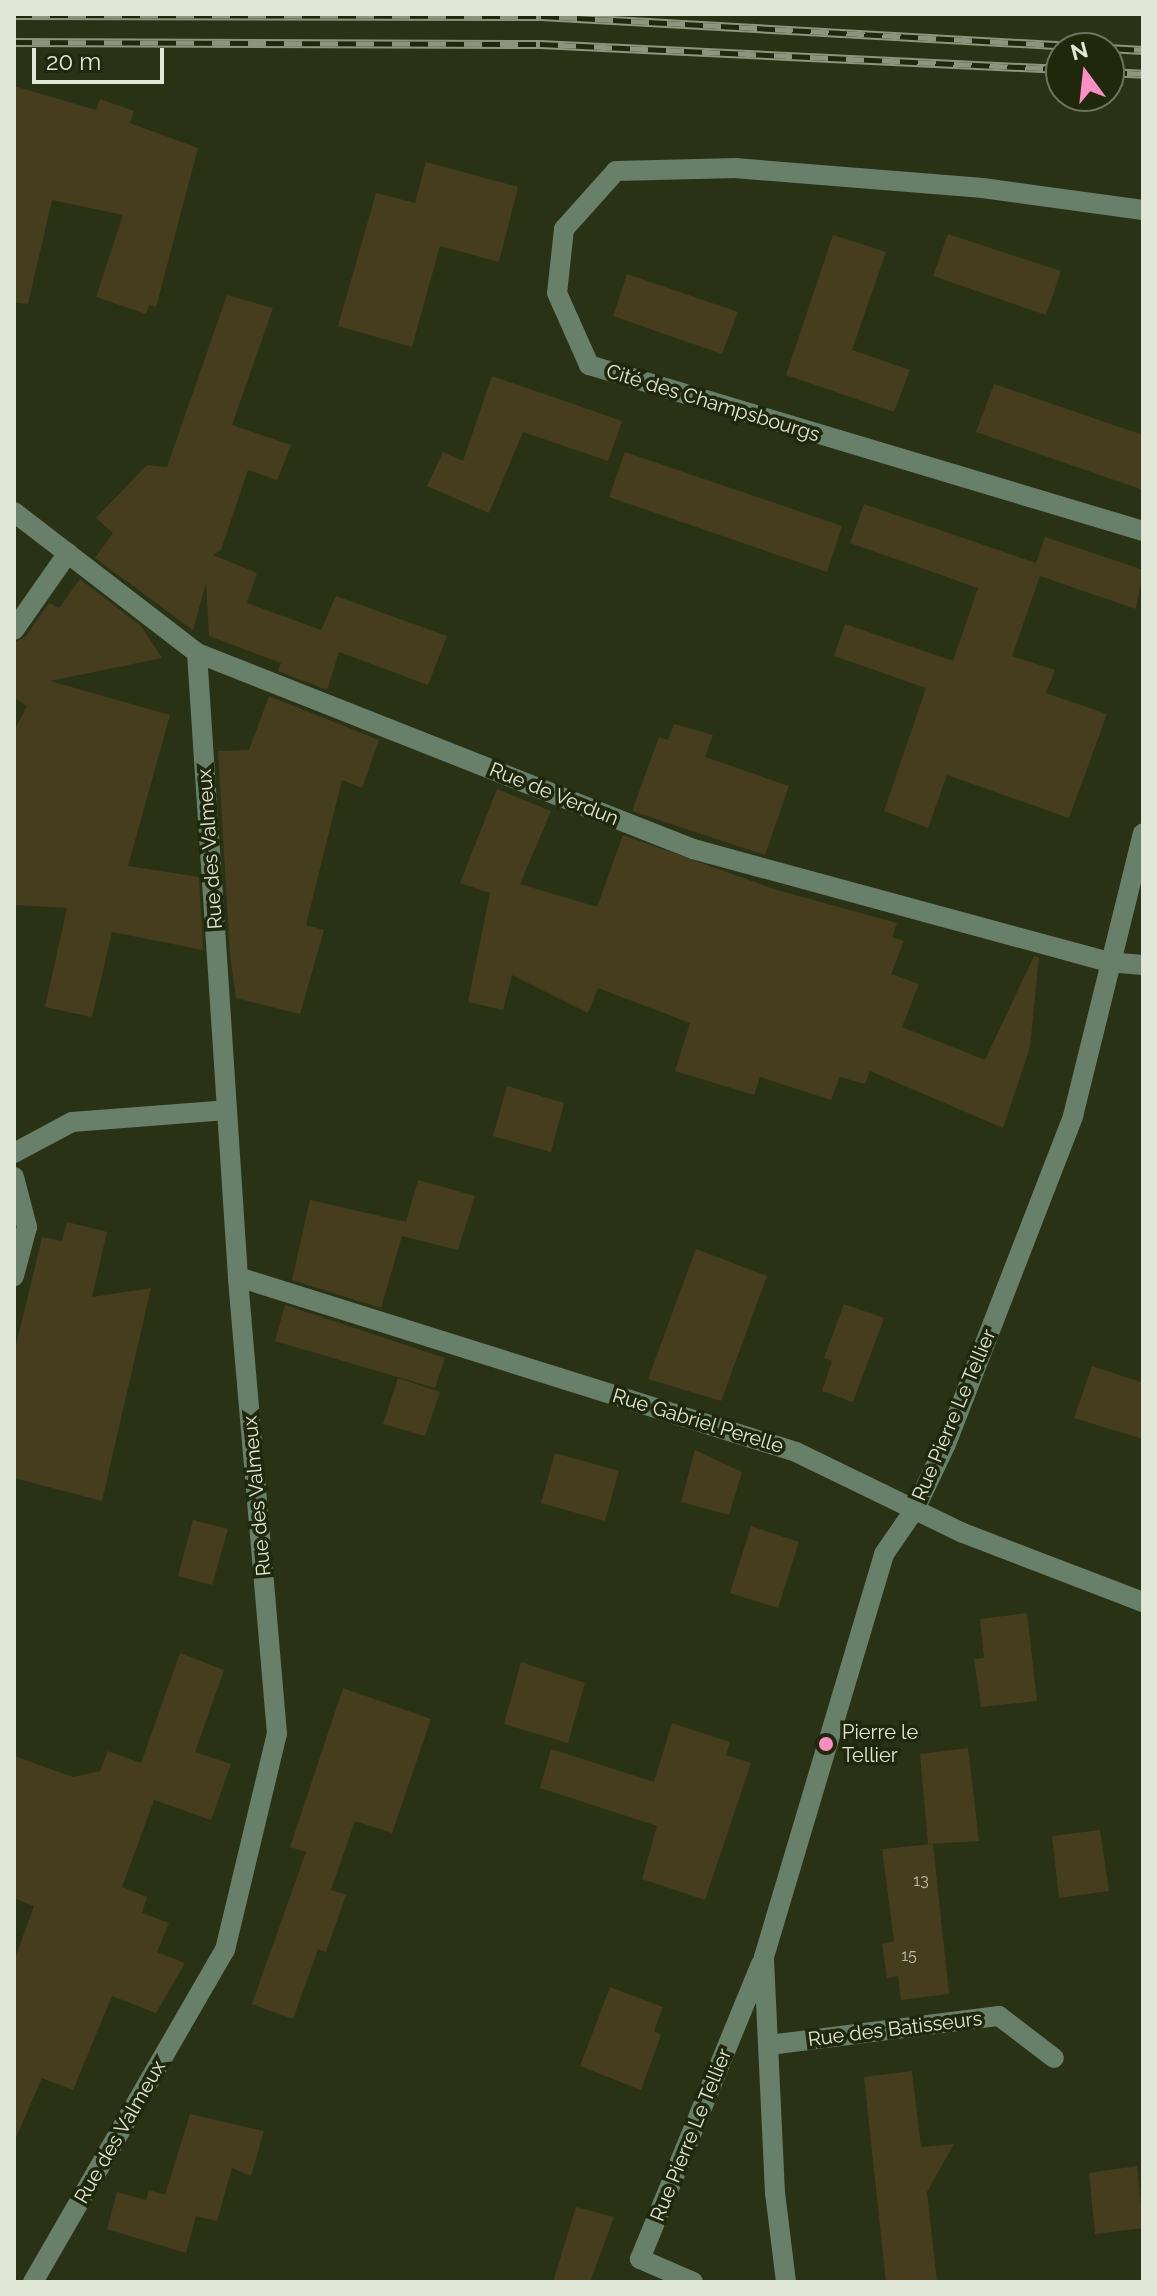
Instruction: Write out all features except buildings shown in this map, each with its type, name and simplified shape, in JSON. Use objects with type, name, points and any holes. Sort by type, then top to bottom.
[{"type":"street","name":"Cité des Champsbourgs","points":[[1143,210],[983,188],[737,168],[616,171],[564,229],[557,293],[589,365],[1143,531]]},
{"type":"street","name":"Rue de Verdun","points":[[14,512],[197,653],[693,849],[1108,962],[1143,965]]},
{"type":"street","points":[[14,630],[68,553]]},
{"type":"street","name":"Rue des Valmeux","points":[[33,2282],[225,1950],[277,1734],[238,1277],[197,653]]},
{"type":"street","name":"Rue Pierre Le Tellier","points":[[693,2282],[640,2259],[764,1957],[884,1554],[915,1509],[946,1444],[1073,1116],[1108,962],[1143,834]]},
{"type":"street","points":[[14,1153],[72,1122],[227,1110]]},
{"type":"street","points":[[14,1177],[27,1227],[14,1276]]},
{"type":"street","name":"Rue Gabriel Perelle","points":[[238,1277],[796,1452],[963,1533],[1143,1602]]},
{"type":"street","name":"Rue Pierre Le Tellier","points":[[764,1957],[775,2193],[786,2282]]},
{"type":"street","name":"Rue des Batisseurs","points":[[769,2045],[999,2016],[1054,2058]]},
{"type":"railway","points":[[14,15],[541,16],[1143,50]]},
{"type":"railway","points":[[14,42],[540,44],[1045,68]]},
{"type":"railway","points":[[1125,73],[1143,74]]},
{"type":"place","name":"Pierre le Tellier","points":[[826,1744]]}]
